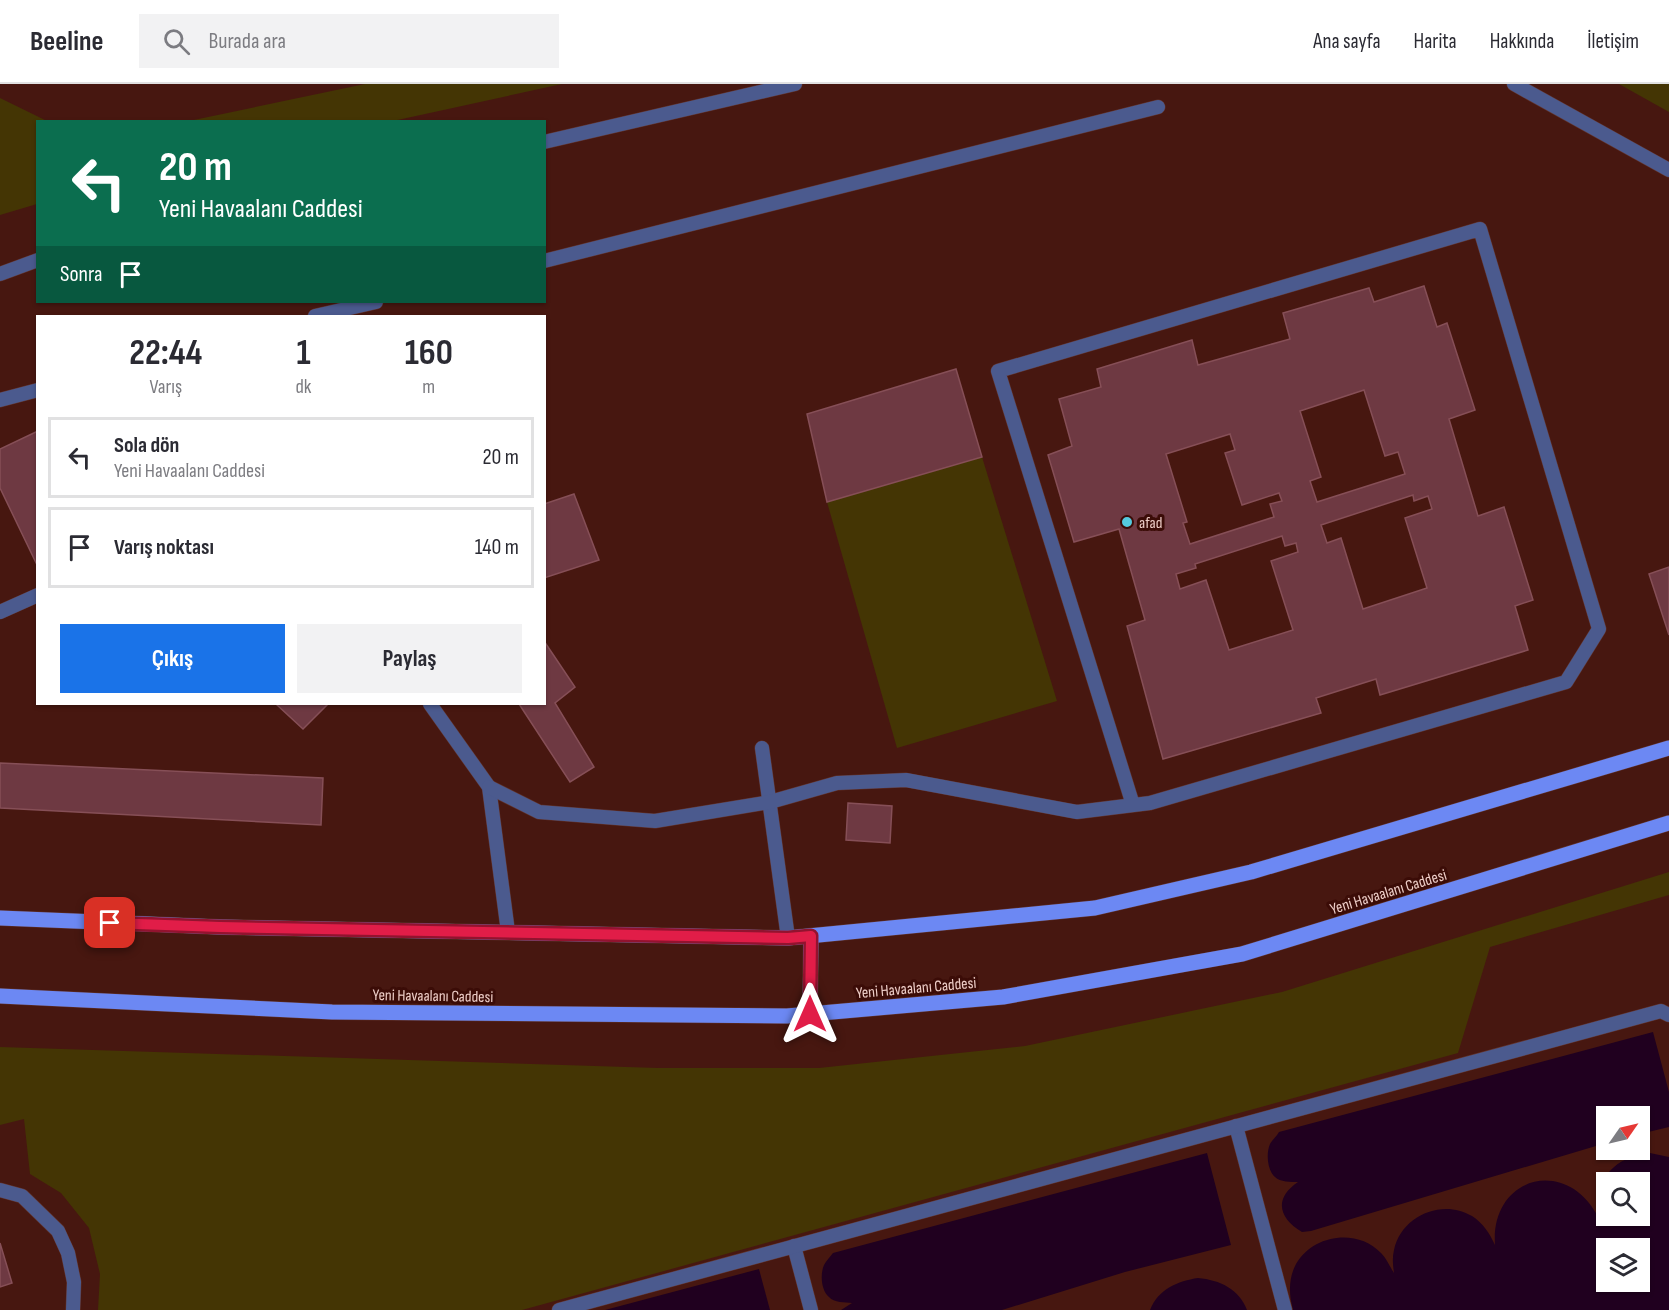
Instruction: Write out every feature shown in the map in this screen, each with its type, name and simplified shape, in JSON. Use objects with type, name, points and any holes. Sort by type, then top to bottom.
[{"type":"main road","points":[[0,918],[220,927],[788,938],[1095,908],[1251,872],[1669,748]]},
{"type":"main road","name":"Yeni Havaalanı Caddesi","points":[[0,996],[332,1012],[776,1016],[1003,997],[1242,954],[1669,823]]},
{"type":"main road","points":[[810,1014],[811,936]]},
{"type":"lane","points":[[546,142],[795,84]]},
{"type":"lane","points":[[1514,84],[1669,170]]},
{"type":"lane","points":[[546,260],[1158,107]]},
{"type":"lane","points":[[489,787],[539,812],[655,821],[770,802],[837,783],[906,780],[1077,812],[1150,803],[1566,682],[1599,629],[1480,229],[998,371],[1133,805]]},
{"type":"lane","points":[[0,274],[36,261]]},
{"type":"lane","points":[[319,315],[372,303]]},
{"type":"lane","points":[[0,400],[36,391]]},
{"type":"lane","points":[[0,612],[36,596]]},
{"type":"lane","points":[[431,705],[489,787],[508,932]]},
{"type":"lane","points":[[762,748],[788,938]]},
{"type":"lane","points":[[559,1310],[1661,1011],[1669,1015]]},
{"type":"lane","points":[[1236,1126],[1285,1310]]},
{"type":"lane","points":[[0,1190],[22,1196],[58,1232],[68,1253],[74,1282],[73,1310]]},
{"type":"lane","points":[[794,1246],[811,1310]]},
{"type":"shaded area","points":[[365,84],[562,84],[398,120],[194,120]]},
{"type":"shaded area","points":[[1619,84],[1669,84],[1669,112]]},
{"type":"shaded area","points":[[0,98],[45,120],[36,120],[36,204],[0,215]]},
{"type":"shaded area","points":[[982,457],[1057,701],[897,748],[827,502]]},
{"type":"shaded area","points":[[1669,872],[1669,895],[1490,947],[1458,1053],[522,1310],[98,1310],[100,1274],[89,1228],[61,1193],[30,1174],[24,1119],[0,1125],[0,1047],[658,1068],[819,1068],[1025,1046],[1282,992]]},
{"type":"shaded area","points":[[1653,1032],[1669,1092],[1669,1127],[1650,1132],[1650,1106],[1596,1106],[1596,1146],[1302,1232],[1288,1221],[1282,1208],[1285,1195],[1298,1182],[1280,1180],[1270,1170],[1269,1148],[1279,1132]]},
{"type":"shaded area","points":[[1207,1153],[1231,1245],[1125,1272],[1002,1310],[841,1310],[852,1303],[834,1300],[824,1290],[823,1269],[833,1253]]},
{"type":"shaded area","points":[[1650,1153],[1669,1157],[1669,1310],[1293,1310],[1290,1287],[1293,1270],[1313,1246],[1336,1238],[1360,1240],[1381,1253],[1394,1273],[1394,1250],[1405,1228],[1424,1214],[1448,1209],[1460,1211],[1480,1222],[1495,1245],[1497,1221],[1505,1203],[1517,1190],[1533,1182],[1550,1181],[1568,1186],[1584,1198],[1596,1214],[1596,1226],[1650,1226],[1650,1172],[1610,1172],[1625,1160],[1650,1160]]},
{"type":"shaded area","points":[[759,1269],[770,1310],[605,1310]]},
{"type":"shaded area","points":[[1198,1278],[1221,1283],[1228,1287],[1239,1296],[1247,1310],[1150,1310],[1163,1291],[1183,1281]]},
{"type":"building","name":"afad","points":[[1424,286],[1437,327],[1447,323],[1475,410],[1449,419],[1478,516],[1504,507],[1533,600],[1515,606],[1528,650],[1380,695],[1376,679],[1316,698],[1321,713],[1163,759],[1127,626],[1145,620],[1119,529],[1074,542],[1048,455],[1072,446],[1059,399],[1101,387],[1097,369],[1192,340],[1198,365],[1290,339],[1283,313],[1369,288],[1374,302]],"holes":[[[1364,390],[1385,456],[1398,452],[1405,474],[1317,502],[1310,481],[1321,477],[1300,411]],[[1230,434],[1235,450],[1225,453],[1242,505],[1279,493],[1282,501],[1270,504],[1274,517],[1190,544],[1183,523],[1187,522],[1166,454]],[[1413,495],[1414,501],[1428,496],[1432,509],[1405,518],[1427,588],[1363,609],[1341,538],[1327,543],[1321,525]],[[1282,536],[1285,546],[1296,543],[1298,552],[1271,561],[1293,630],[1229,650],[1206,580],[1180,589],[1176,574],[1196,568],[1195,564]]]},
{"type":"building","points":[[956,369],[982,457],[827,502],[807,414]]},
{"type":"building","points":[[36,432],[36,563],[0,488],[0,449]]},
{"type":"building","points":[[574,494],[599,560],[546,577],[546,503]]},
{"type":"building","points":[[1669,567],[1669,635],[1649,574]]},
{"type":"building","points":[[546,644],[575,687],[555,703],[594,767],[570,782],[520,705],[546,705]]},
{"type":"building","points":[[277,705],[327,705],[303,729]]},
{"type":"building","points":[[0,763],[323,778],[321,825],[0,808]]},
{"type":"building","points":[[848,803],[892,806],[890,843],[846,840]]},
{"type":"building","points":[[0,1243],[12,1283],[0,1287]]},
{"type":"place","name":"afad","points":[[1127,522]]},
{"type":"route","points":[[110,923],[788,938],[811,936],[810,1014]]}]
